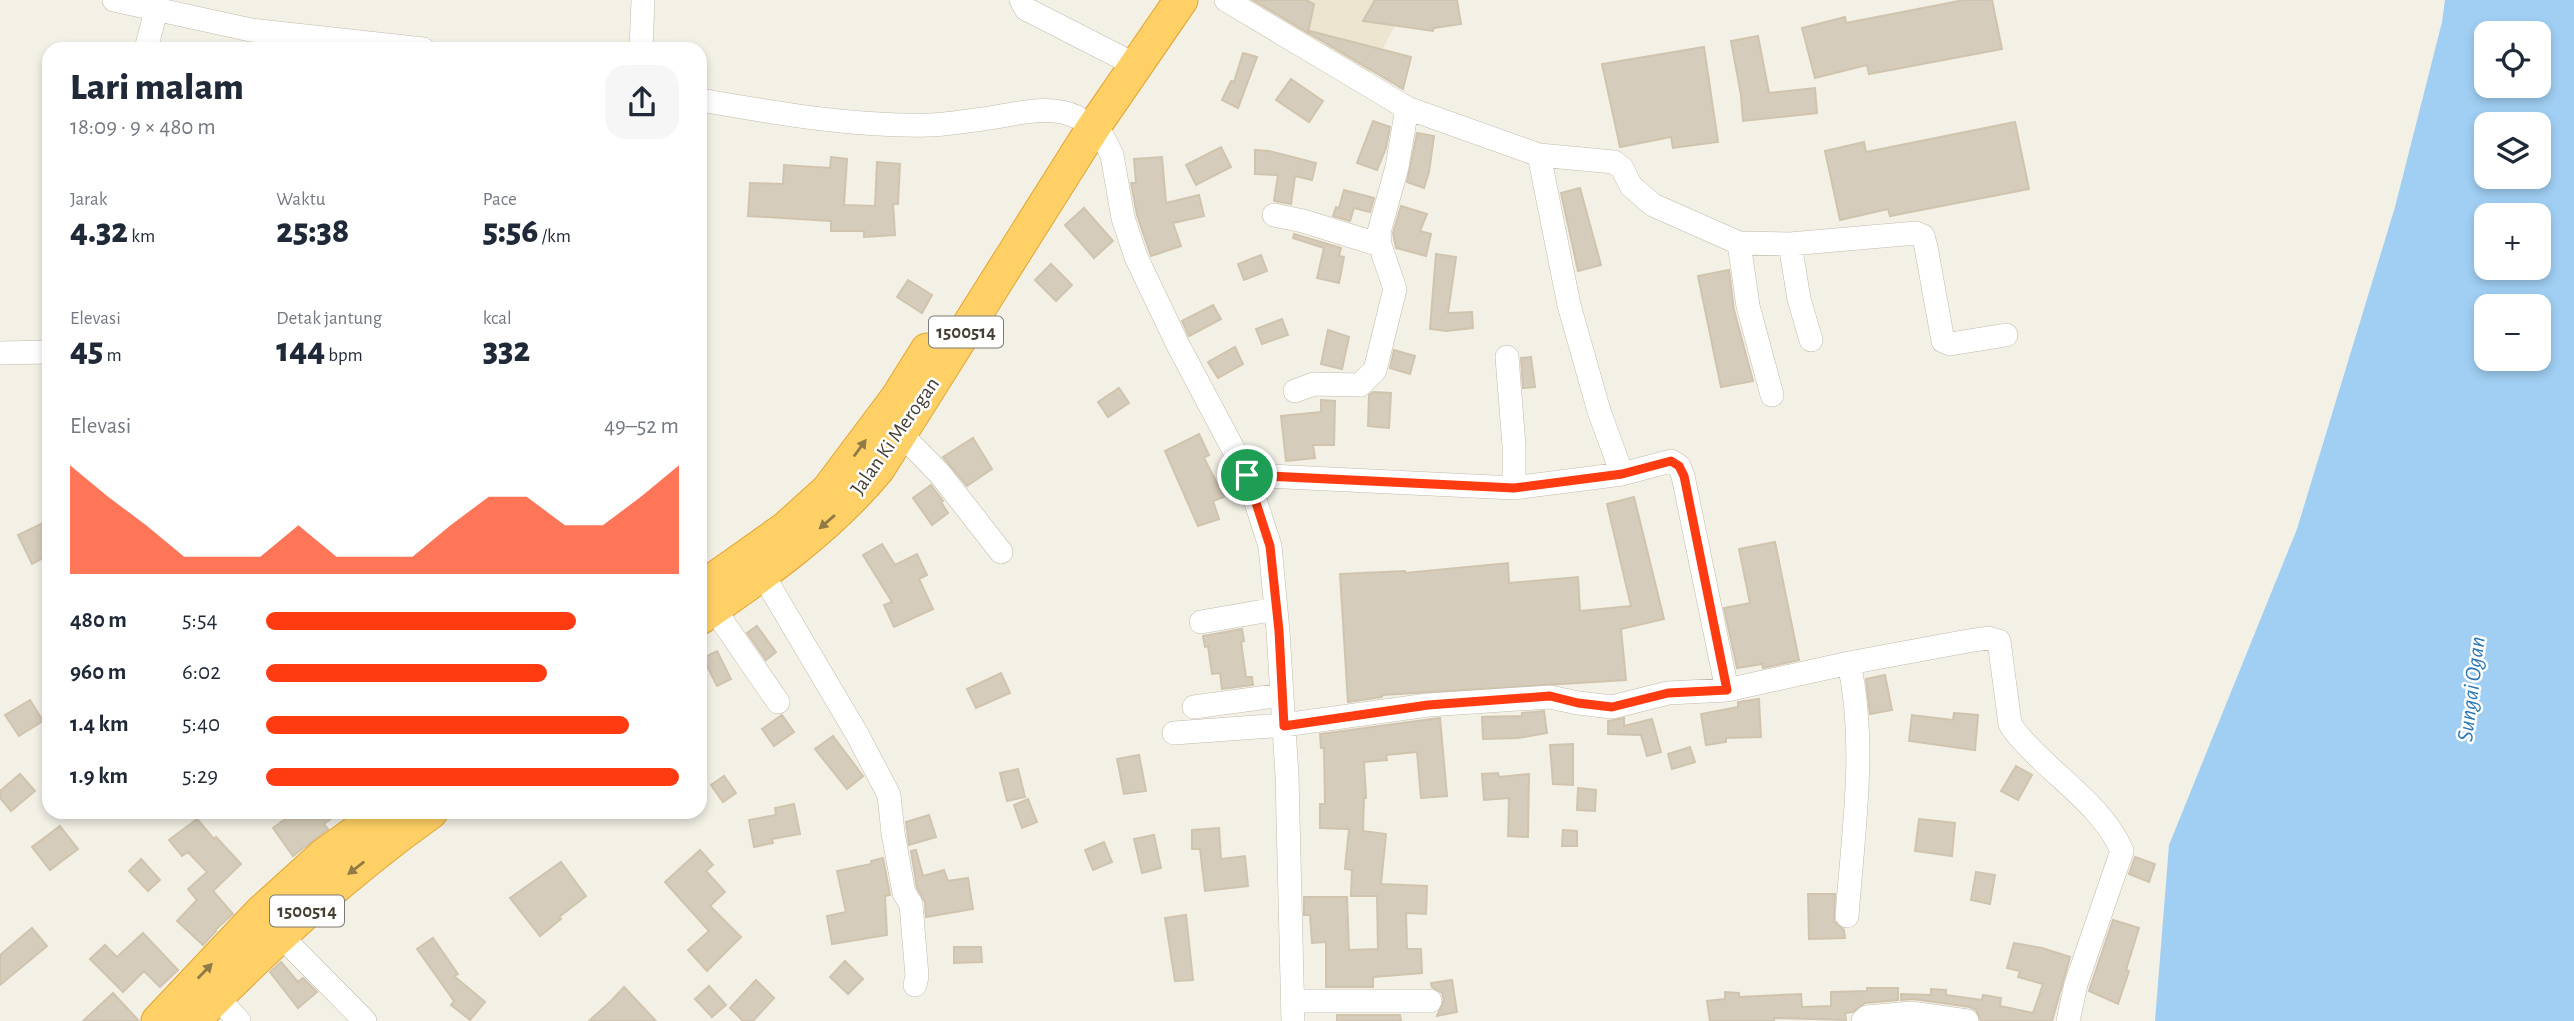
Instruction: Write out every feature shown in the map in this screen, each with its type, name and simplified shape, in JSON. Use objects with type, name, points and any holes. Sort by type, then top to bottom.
[{"type":"highway","name":"Jalan Ki Merogan","points":[[707,603],[828,490],[897,398],[1085,122],[1127,57],[1158,0]]},
{"type":"highway","name":"Jalan Ki Merogan","points":[[1127,57],[1181,0]]},
{"type":"highway","name":"Jalan Ki Merogan","points":[[707,604],[763,575],[853,499],[878,469],[1085,122]]},
{"type":"highway","name":"1500514","points":[[193,1021],[228,1009],[280,935],[345,876],[386,822]]},
{"type":"highway","name":"1500514","points":[[158,1021],[260,913],[324,855],[386,822]]},
{"type":"street","points":[[114,0],[249,40],[288,42]]},
{"type":"street","points":[[641,42],[643,0]]},
{"type":"street","points":[[1021,0],[1026,9],[1127,57]]},
{"type":"street","points":[[1226,0],[1408,108],[1539,155],[1614,162],[1622,168],[1631,186],[1653,205],[1739,243],[1790,244],[1916,233],[1923,236],[1943,341],[1950,344],[2006,335]]},
{"type":"street","points":[[148,42],[156,11]]},
{"type":"street","points":[[707,101],[850,122],[931,125],[1047,109],[1067,112],[1085,122],[1102,137],[1112,155],[1123,218],[1136,257],[1178,345],[1247,475],[1270,546],[1284,726],[1293,1011],[1430,1000]]},
{"type":"street","points":[[1295,391],[1314,384],[1360,384],[1375,370],[1395,289],[1380,245],[1379,232],[1408,108]]},
{"type":"street","points":[[1539,155],[1569,305],[1599,411],[1622,474]]},
{"type":"street","points":[[1274,215],[1303,221],[1380,245]]},
{"type":"street","points":[[1739,243],[1748,306],[1772,395]]},
{"type":"street","points":[[1790,244],[1799,299],[1811,340]]},
{"type":"street","points":[[0,352],[42,352]]},
{"type":"street","points":[[1507,358],[1514,446],[1514,488]]},
{"type":"street","points":[[901,434],[940,474],[1001,552]]},
{"type":"street","points":[[1247,475],[1514,488],[1622,474],[1671,461],[1679,466],[1684,476],[1727,690]]},
{"type":"street","points":[[763,575],[857,734],[889,795],[904,893],[911,904],[917,976],[915,985]]},
{"type":"street","points":[[707,608],[778,702]]},
{"type":"street","points":[[1201,622],[1276,609]]},
{"type":"street","points":[[1174,733],[1284,726],[1428,705],[1550,696],[1612,707],[1668,693],[1727,690],[1849,663],[1968,641],[1988,638],[1999,641],[2010,724],[2094,811],[2122,851],[2076,984],[2068,1021]]},
{"type":"street","points":[[1847,916],[1856,778],[1856,710],[1849,663]]},
{"type":"street","points":[[1194,707],[1282,695]]},
{"type":"street","points":[[280,935],[365,1021]]},
{"type":"street","points":[[1863,1021],[1867,1017],[1911,1013],[1967,1021]]},
{"type":"shaded area","points":[[1245,0],[1409,0],[1368,76]]},
{"type":"water","name":"Sungai Ogan","points":[[2445,0],[2574,0],[2574,1021],[2155,1021],[2169,845],[2297,529],[2395,207],[2442,22]]},
{"type":"building","points":[[1253,0],[1306,0],[1314,4],[1308,33]]},
{"type":"building","points":[[1375,0],[1457,0],[1461,24],[1434,28],[1433,31],[1363,21]]},
{"type":"building","points":[[1964,0],[1992,0],[2002,49],[1869,74],[1867,65],[1815,78],[1802,28],[1845,17],[1846,23]]},
{"type":"building","points":[[1310,31],[1411,57],[1403,89],[1309,33]]},
{"type":"building","points":[[1758,36],[1769,93],[1815,88],[1817,113],[1743,121],[1731,41]]},
{"type":"building","points":[[1704,47],[1718,142],[1673,148],[1671,137],[1620,147],[1602,64]]},
{"type":"building","points":[[1243,53],[1257,57],[1238,108],[1222,100],[1231,81],[1234,82]]},
{"type":"building","points":[[1291,79],[1323,101],[1309,122],[1276,100]]},
{"type":"building","points":[[1373,121],[1390,127],[1386,148],[1377,170],[1357,163]]},
{"type":"building","points":[[2015,122],[2029,189],[1890,216],[1888,209],[1840,220],[1825,151],[1864,142],[1866,152]]},
{"type":"building","points":[[1417,133],[1434,136],[1424,188],[1407,182]]},
{"type":"building","points":[[1221,147],[1231,167],[1196,185],[1186,165]]},
{"type":"building","points":[[1255,150],[1316,163],[1312,180],[1295,176],[1291,204],[1274,201],[1278,175],[1255,174]]},
{"type":"building","points":[[831,157],[847,159],[844,205],[875,206],[877,162],[900,164],[898,204],[893,204],[895,235],[864,237],[864,231],[831,231],[831,221],[748,216],[750,183],[783,184],[784,165],[830,168]]},
{"type":"building","points":[[1162,157],[1166,203],[1199,195],[1204,216],[1173,223],[1181,246],[1151,256],[1137,215],[1131,183],[1136,183],[1134,159]]},
{"type":"building","points":[[1580,188],[1601,265],[1578,271],[1561,193]]},
{"type":"building","points":[[1344,190],[1374,198],[1370,212],[1354,208],[1350,221],[1333,216],[1336,207],[1339,208]]},
{"type":"building","points":[[1401,206],[1427,214],[1420,231],[1431,234],[1426,256],[1396,248],[1393,233]]},
{"type":"building","points":[[1084,208],[1113,241],[1094,258],[1065,225]]},
{"type":"building","points":[[1294,234],[1341,248],[1339,256],[1344,257],[1339,283],[1317,278],[1324,248],[1293,238]]},
{"type":"building","points":[[1436,254],[1456,257],[1448,313],[1472,312],[1473,328],[1446,331],[1430,329]]},
{"type":"building","points":[[1261,255],[1267,271],[1244,280],[1238,264]]},
{"type":"building","points":[[1051,264],[1072,285],[1056,301],[1035,280]]},
{"type":"building","points":[[1729,270],[1734,310],[1753,381],[1721,387],[1698,276]]},
{"type":"building","points":[[908,280],[932,295],[922,313],[897,297]]},
{"type":"building","points":[[1213,305],[1221,319],[1189,336],[1182,321]]},
{"type":"building","points":[[1282,319],[1288,335],[1262,344],[1256,329]]},
{"type":"building","points":[[1328,330],[1349,337],[1342,369],[1321,364]]},
{"type":"building","points":[[1235,347],[1243,364],[1218,378],[1208,362]]},
{"type":"building","points":[[1394,350],[1415,356],[1410,374],[1390,368]]},
{"type":"building","points":[[1531,357],[1535,387],[1523,388],[1521,358]]},
{"type":"building","points":[[1119,388],[1129,403],[1108,417],[1098,402]]},
{"type":"building","points":[[1373,392],[1391,393],[1389,428],[1368,426],[1369,395]]},
{"type":"building","points":[[1321,400],[1335,401],[1334,445],[1313,445],[1315,458],[1286,461],[1281,416],[1321,412]]},
{"type":"building","points":[[1199,434],[1209,455],[1204,458],[1224,497],[1213,501],[1219,519],[1198,526],[1165,451]]},
{"type":"building","points":[[973,438],[992,469],[967,486],[943,457]]},
{"type":"building","points":[[931,485],[948,513],[932,525],[913,498]]},
{"type":"building","points":[[1634,497],[1664,619],[1621,629],[1626,680],[1382,695],[1348,702],[1340,574],[1405,573],[1508,563],[1509,583],[1578,577],[1580,611],[1631,606],[1607,504]]},
{"type":"building","points":[[42,523],[42,559],[32,564],[18,535]]},
{"type":"building","points":[[1775,542],[1799,660],[1763,668],[1762,664],[1737,668],[1724,608],[1750,603],[1739,549]]},
{"type":"building","points":[[882,544],[895,565],[917,554],[927,575],[919,579],[933,609],[894,627],[884,605],[892,602],[863,555]]},
{"type":"building","points":[[757,626],[776,652],[766,660],[747,633]]},
{"type":"building","points":[[1242,629],[1246,677],[1252,677],[1253,685],[1222,689],[1220,673],[1212,674],[1208,646],[1205,647],[1203,636]]},
{"type":"building","points":[[717,651],[731,679],[717,686],[707,666],[707,656]]},
{"type":"building","points":[[1001,673],[1010,693],[976,708],[967,689]]},
{"type":"building","points":[[1885,675],[1892,710],[1870,714],[1866,679]]},
{"type":"building","points":[[1759,699],[1761,737],[1726,738],[1726,742],[1706,745],[1701,714],[1738,707],[1738,702]]},
{"type":"building","points":[[30,700],[42,722],[19,736],[5,715]]},
{"type":"building","points":[[1544,711],[1547,733],[1518,738],[1483,739],[1482,717],[1522,716],[1522,713]]},
{"type":"building","points":[[1954,713],[1978,715],[1975,750],[1909,741],[1912,715],[1953,720]]},
{"type":"building","points":[[782,715],[794,732],[774,746],[762,729]]},
{"type":"building","points":[[1440,718],[1447,796],[1421,798],[1417,752],[1386,755],[1387,760],[1364,762],[1366,798],[1363,831],[1386,834],[1381,884],[1427,886],[1426,914],[1406,913],[1407,949],[1421,949],[1422,973],[1373,977],[1373,987],[1326,987],[1326,942],[1312,943],[1310,915],[1304,915],[1304,897],[1347,897],[1349,950],[1378,949],[1377,896],[1351,896],[1352,870],[1345,869],[1349,829],[1320,828],[1320,804],[1325,804],[1324,748],[1321,748],[1320,734]]},
{"type":"building","points":[[1624,718],[1624,726],[1652,719],[1661,752],[1647,756],[1641,735],[1608,734],[1608,721]]},
{"type":"building","points":[[833,736],[863,776],[847,789],[815,749]]},
{"type":"building","points":[[1573,744],[1573,785],[1553,784],[1550,745]]},
{"type":"building","points":[[1690,747],[1695,762],[1672,769],[1668,754]]},
{"type":"building","points":[[1139,755],[1146,791],[1124,794],[1117,759]]},
{"type":"building","points":[[2016,766],[2032,775],[2018,800],[2001,791]]},
{"type":"building","points":[[1018,769],[1025,797],[1007,801],[1000,773]]},
{"type":"building","points":[[1498,773],[1499,777],[1529,774],[1528,837],[1508,836],[1509,798],[1484,800],[1482,774]]},
{"type":"building","points":[[20,774],[35,791],[11,811],[0,798],[0,791]]},
{"type":"building","points":[[724,776],[736,793],[723,802],[711,785]]},
{"type":"building","points":[[1578,788],[1596,790],[1595,811],[1577,810]]},
{"type":"building","points":[[1028,799],[1037,822],[1022,828],[1014,805]]},
{"type":"building","points":[[794,804],[800,834],[772,839],[773,843],[754,847],[749,820],[776,815],[775,808]]},
{"type":"building","points":[[929,815],[936,837],[909,845],[906,822]]},
{"type":"building","points":[[197,819],[241,864],[213,891],[233,914],[203,945],[177,921],[197,900],[188,889],[207,872],[188,852],[182,856],[169,840]]},
{"type":"building","points":[[285,819],[331,819],[324,824],[328,829],[293,856],[273,828]]},
{"type":"building","points":[[1919,819],[1955,823],[1952,856],[1915,851]]},
{"type":"building","points":[[60,826],[78,849],[50,870],[32,847]]},
{"type":"building","points":[[1219,828],[1221,859],[1245,856],[1248,886],[1205,891],[1200,849],[1192,849],[1192,830]]},
{"type":"building","points":[[1563,830],[1577,831],[1577,846],[1562,846]]},
{"type":"building","points":[[1154,835],[1161,868],[1142,873],[1134,839]]},
{"type":"building","points":[[1104,842],[1112,862],[1093,870],[1085,850]]},
{"type":"building","points":[[700,850],[713,865],[706,871],[725,892],[710,906],[741,937],[707,971],[688,950],[709,931],[665,882]]},
{"type":"building","points":[[916,850],[923,876],[944,870],[948,881],[968,878],[973,909],[926,917],[925,902],[917,888],[911,851]]},
{"type":"building","points":[[2135,857],[2155,864],[2149,882],[2129,874]]},
{"type":"building","points":[[883,858],[890,895],[885,896],[887,935],[832,944],[827,916],[846,912],[837,871],[871,864],[871,861]]},
{"type":"building","points":[[141,859],[160,880],[148,891],[129,871]]},
{"type":"building","points":[[561,862],[586,896],[540,936],[510,898]]},
{"type":"building","points":[[1976,872],[1995,875],[1990,904],[1971,900]]},
{"type":"building","points":[[1808,894],[1835,894],[1834,921],[1844,930],[1845,938],[1809,939]]},
{"type":"building","points":[[1186,915],[1193,980],[1175,981],[1165,918]]},
{"type":"building","points":[[2113,920],[2139,928],[2118,1004],[2089,991]]},
{"type":"building","points":[[32,928],[47,946],[0,985],[0,955]]},
{"type":"building","points":[[143,933],[178,970],[160,987],[144,971],[123,992],[90,959],[105,945],[117,957]]},
{"type":"building","points":[[433,938],[458,974],[454,976],[485,1002],[470,1020],[451,1005],[454,1001],[417,949]]},
{"type":"building","points":[[2014,943],[2070,957],[2052,1021],[1981,1021],[1976,1010],[1970,1007],[1913,999],[1901,1000],[1901,994],[1931,995],[1931,989],[1946,990],[1946,995],[1982,1000],[1983,995],[2001,998],[2000,1006],[2033,1013],[2043,984],[2018,977],[2020,971],[2007,968]]},
{"type":"building","points":[[954,947],[981,947],[982,962],[954,963]]},
{"type":"building","points":[[845,961],[863,979],[848,994],[830,977]]},
{"type":"building","points":[[281,962],[298,982],[303,978],[317,992],[298,1008],[270,972]]},
{"type":"building","points":[[756,980],[774,998],[753,1021],[743,1021],[730,1008]]},
{"type":"building","points":[[1452,980],[1457,1012],[1437,1016],[1444,1000],[1442,993],[1432,987],[1431,983]]},
{"type":"building","points":[[709,986],[726,1005],[712,1017],[695,999]]},
{"type":"building","points":[[624,987],[656,1021],[589,1021],[612,1000]]},
{"type":"building","points":[[1867,988],[1898,988],[1898,1000],[1865,1003],[1853,1012],[1845,1013],[1846,1020],[1774,1018],[1774,1021],[1710,1021],[1707,1001],[1725,999],[1725,992],[1739,993],[1739,997],[1801,994],[1802,1007],[1831,1006],[1831,992],[1867,991]]},
{"type":"building","points":[[113,993],[139,1021],[83,1021]]},
{"type":"building","points":[[1337,1015],[1400,1015],[1401,1021],[1337,1021]]},
{"type":"route","points":[[1671,461],[1679,466],[1684,476],[1727,690],[1668,693],[1612,707],[1550,696],[1428,705],[1284,726],[1279,631],[1270,546],[1247,475],[1514,488],[1594,479],[1671,461]]}]
